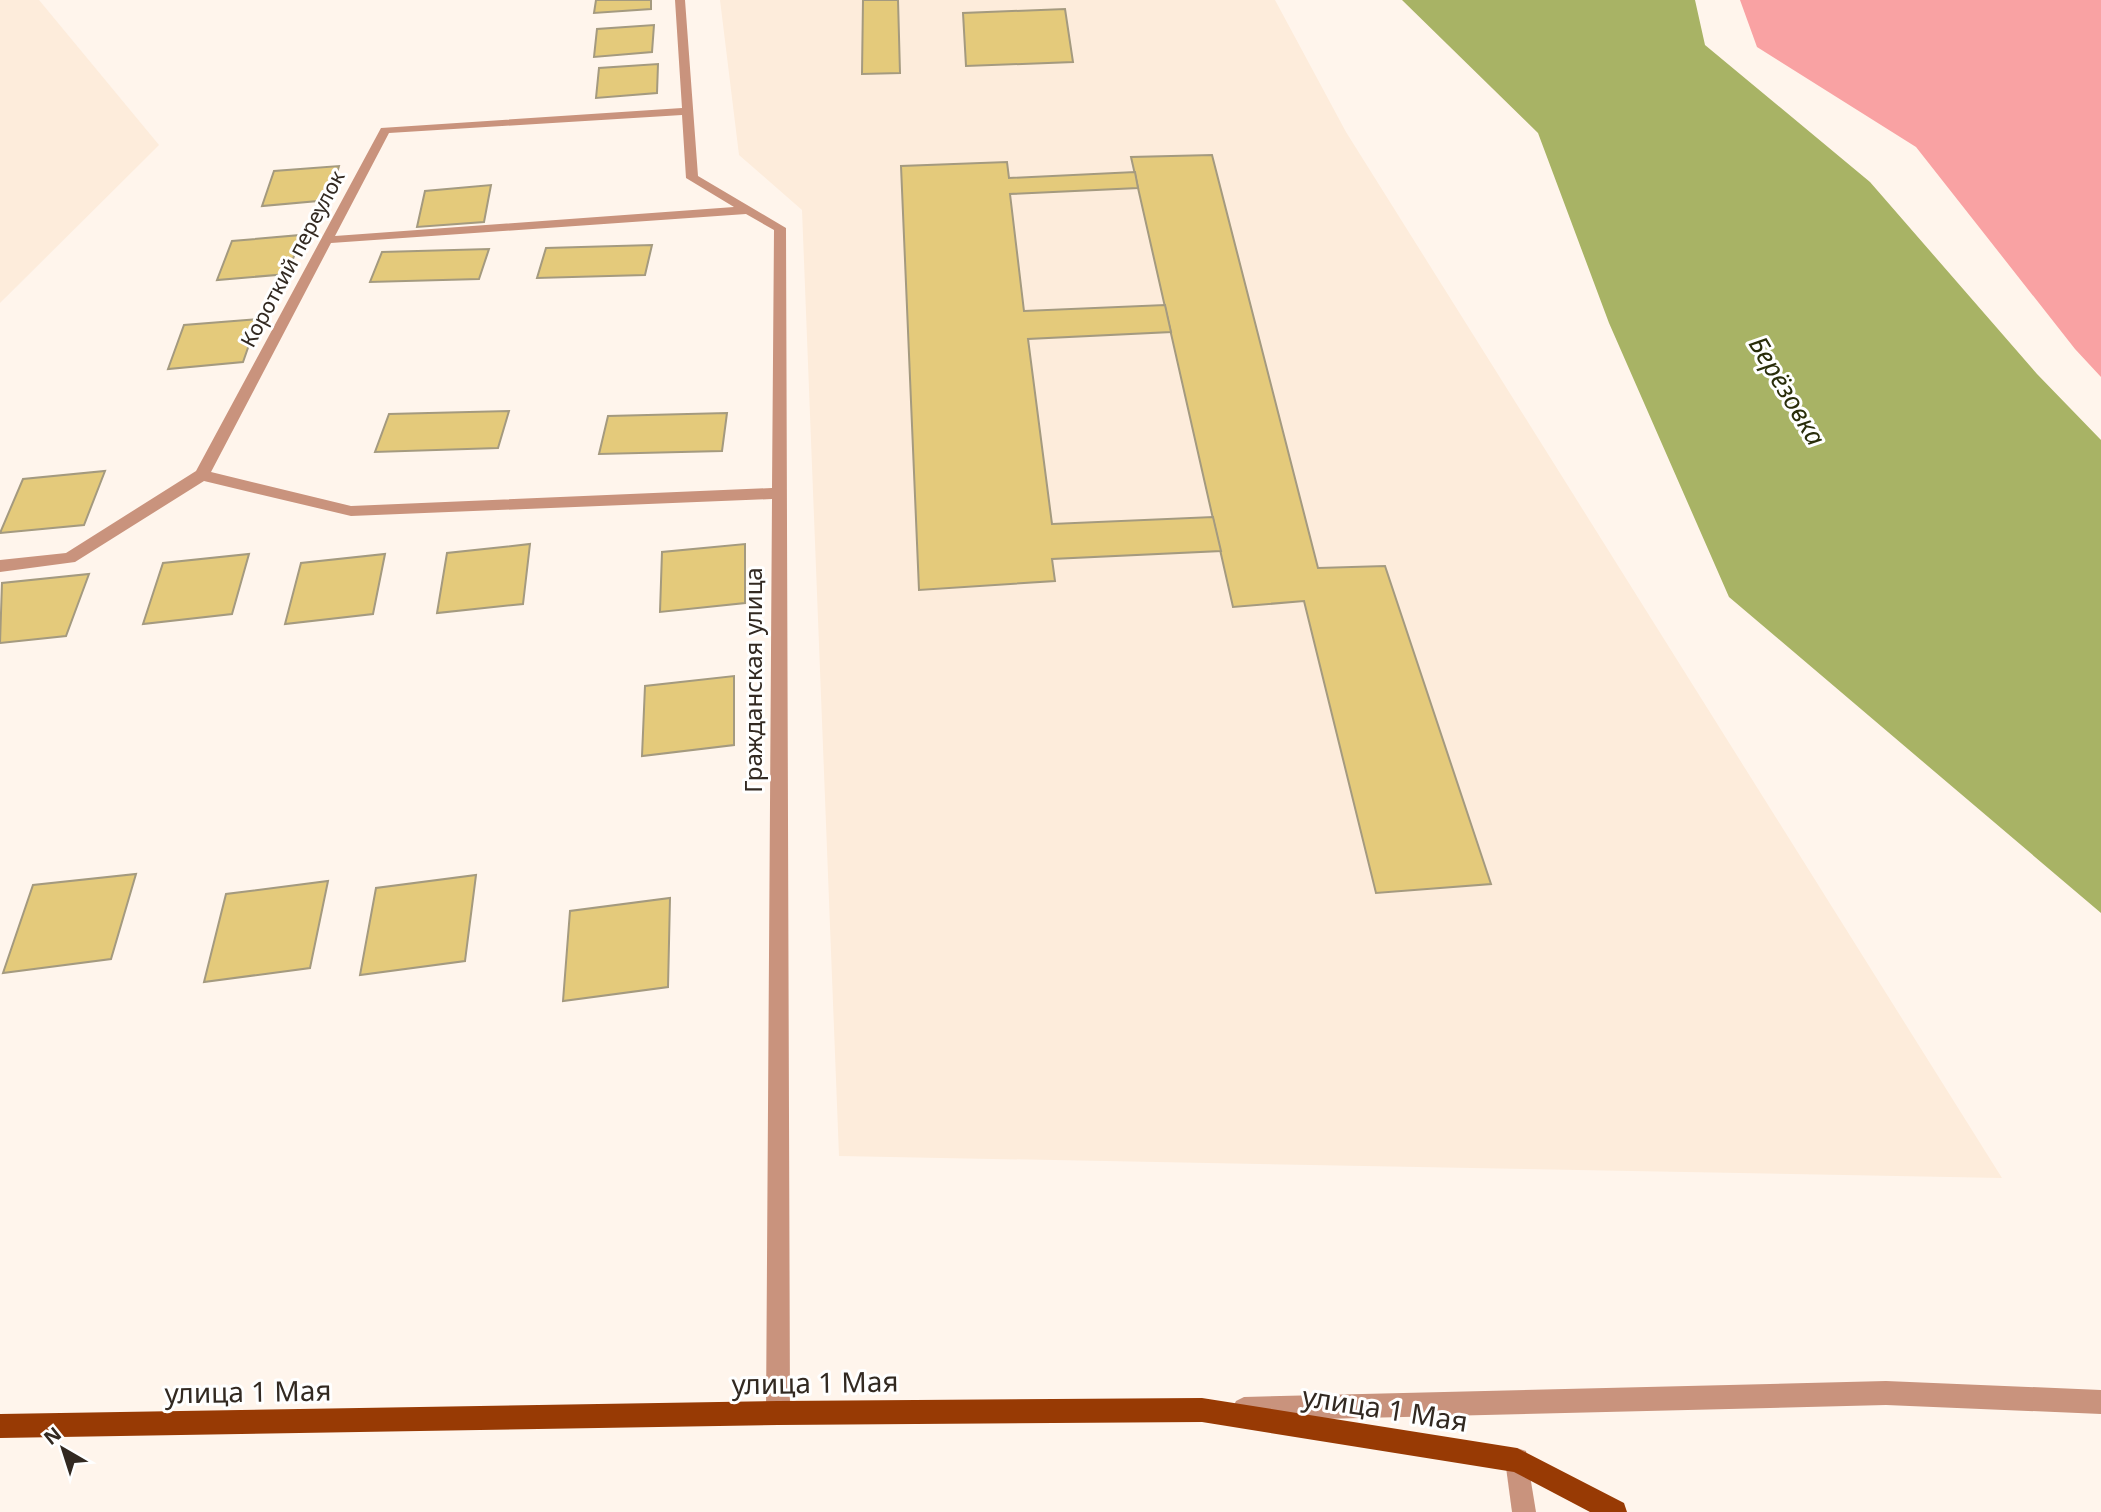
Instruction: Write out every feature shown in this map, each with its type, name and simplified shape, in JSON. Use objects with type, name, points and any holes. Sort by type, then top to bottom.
[{"type":"main road","name":"улица 1 Мая","points":[[0,1426],[778,1413],[1202,1410],[1517,1460],[1615,1512]]},
{"type":"street","name":"Гражданская улица","points":[[680,0],[692,178],[780,229],[778,1413]]},
{"type":"street","name":"Короткий переулок","points":[[202,475],[385,130],[688,111]]},
{"type":"street","points":[[327,240],[747,210]]},
{"type":"street","points":[[0,566],[69,558],[202,475],[351,510],[779,494]]},
{"type":"street","points":[[1202,1410],[1886,1393],[2101,1402]]},
{"type":"street","points":[[1517,1460],[1524,1512]]},
{"type":"shaded area","points":[[0,0],[39,0],[159,145],[0,303]]},
{"type":"shaded area","points":[[720,0],[1275,0],[1346,132],[2002,1178],[839,1156],[802,210],[739,155]]},
{"type":"shaded area","points":[[1740,0],[2101,0],[2101,377],[2075,349],[1916,147],[1757,47]]},
{"type":"water","name":"Берёзовка","points":[[1402,0],[1695,0],[1705,45],[1870,182],[2037,374],[2101,440],[2101,913],[1729,597],[1609,323],[1538,133]]},
{"type":"building","points":[[596,0],[651,0],[651,9],[594,13]]},
{"type":"building","points":[[863,0],[898,0],[900,73],[862,74]]},
{"type":"building","points":[[1065,9],[1073,62],[966,66],[963,13]]},
{"type":"building","points":[[654,25],[652,52],[594,57],[597,29]]},
{"type":"building","points":[[658,64],[657,93],[596,98],[599,68]]},
{"type":"building","points":[[1212,155],[1318,568],[1385,566],[1491,884],[1376,893],[1304,601],[1233,607],[1131,157]]},
{"type":"building","points":[[1007,162],[1009,178],[1135,172],[1138,188],[1010,194],[1024,311],[1165,305],[1171,332],[1028,339],[1052,524],[1213,517],[1221,551],[1052,559],[1055,581],[919,590],[901,166]]},
{"type":"building","points":[[339,166],[329,200],[262,206],[274,171]]},
{"type":"building","points":[[491,185],[484,222],[417,227],[425,191]]},
{"type":"building","points":[[301,235],[288,274],[217,280],[232,241]]},
{"type":"building","points":[[652,245],[645,275],[537,278],[546,248]]},
{"type":"building","points":[[489,249],[479,279],[370,282],[382,252]]},
{"type":"building","points":[[258,319],[243,362],[168,369],[184,325]]},
{"type":"building","points":[[509,411],[498,448],[375,452],[389,414]]},
{"type":"building","points":[[727,413],[722,451],[599,454],[608,416]]},
{"type":"building","points":[[105,471],[84,525],[0,533],[23,479]]},
{"type":"building","points":[[530,544],[523,604],[437,613],[447,553]]},
{"type":"building","points":[[745,544],[745,603],[660,612],[662,552]]},
{"type":"building","points":[[249,554],[232,614],[143,624],[163,563]]},
{"type":"building","points":[[385,554],[373,614],[285,624],[301,563]]},
{"type":"building","points":[[89,574],[66,636],[0,643],[2,583]]},
{"type":"building","points":[[734,676],[734,745],[642,756],[645,686]]},
{"type":"building","points":[[136,874],[111,959],[3,973],[33,885]]},
{"type":"building","points":[[476,875],[465,961],[360,975],[376,888]]},
{"type":"building","points":[[328,881],[310,968],[204,982],[226,894]]},
{"type":"building","points":[[670,898],[668,987],[563,1001],[570,911]]}]
